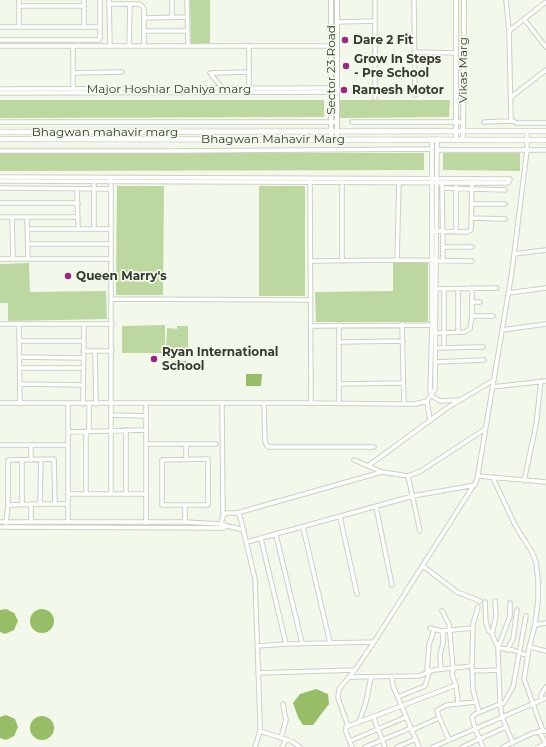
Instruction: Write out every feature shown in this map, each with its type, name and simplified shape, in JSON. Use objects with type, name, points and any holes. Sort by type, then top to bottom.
[{"type":"main road","points":[[463,131],[546,131]]},
{"type":"main road","name":"Bhagwan mahavir marg","points":[[0,132],[463,131]]},
{"type":"main road","points":[[109,132],[109,139]]},
{"type":"main road","name":"Bhagwan Mahavir Marg","points":[[0,139],[546,140]]},
{"type":"street","points":[[19,0],[19,27]]},
{"type":"street","points":[[84,0],[84,27]]},
{"type":"street","points":[[0,40],[99,40],[100,0]]},
{"type":"street","points":[[172,0],[172,17]]},
{"type":"street","points":[[187,0],[188,46]]},
{"type":"street","name":"Sector 23 Road","points":[[331,0],[331,139]]},
{"type":"street","name":"Sector 23 Road","points":[[337,0],[337,139]]},
{"type":"street","points":[[375,0],[375,98]]},
{"type":"street","points":[[414,0],[415,95]]},
{"type":"street","name":"Vikas Marg","points":[[456,0],[456,139]]},
{"type":"street","name":"Vikas Marg","points":[[463,139],[464,0]]},
{"type":"street","points":[[506,0],[509,31],[512,121]]},
{"type":"street","points":[[110,46],[110,2],[139,4],[142,6],[144,9],[144,46]]},
{"type":"street","points":[[509,31],[546,2]]},
{"type":"street","points":[[129,46],[130,4]]},
{"type":"street","points":[[19,6],[84,6]]},
{"type":"street","points":[[144,18],[187,17]]},
{"type":"street","points":[[524,19],[546,46]]},
{"type":"street","points":[[338,22],[375,20]]},
{"type":"street","points":[[0,28],[100,27]]},
{"type":"street","points":[[144,31],[188,31]]},
{"type":"street","points":[[73,91],[75,46],[77,40]]},
{"type":"street","points":[[0,46],[331,46]]},
{"type":"street","points":[[249,46],[249,91]]},
{"type":"street","points":[[415,52],[456,53]]},
{"type":"street","points":[[511,97],[546,70]]},
{"type":"street","points":[[73,73],[122,72]]},
{"type":"street","points":[[223,89],[210,73],[248,72]]},
{"type":"street","name":"Major Hoshiar Dahiya marg","points":[[0,89],[73,91],[337,90]]},
{"type":"street","name":"Major Hoshiar Dahiya marg","points":[[0,93],[223,89],[249,91]]},
{"type":"street","points":[[505,121],[506,131]]},
{"type":"street","points":[[484,122],[512,121],[519,123],[546,123]]},
{"type":"street","points":[[0,122],[337,122]]},
{"type":"street","points":[[352,122],[463,122]]},
{"type":"street","points":[[348,726],[338,693],[340,687],[355,670],[374,642],[475,485],[478,476],[514,254],[527,150],[527,131]]},
{"type":"street","points":[[434,139],[436,289],[430,390],[432,396],[440,401],[461,400]]},
{"type":"street","points":[[0,151],[159,152],[434,149],[546,150]]},
{"type":"street","points":[[0,177],[310,180],[510,179],[507,183],[442,182],[435,180],[399,182],[342,182],[310,180]]},
{"type":"street","points":[[0,181],[94,181],[111,179]]},
{"type":"street","points":[[111,179],[111,494]]},
{"type":"street","points":[[310,180],[311,403]]},
{"type":"street","points":[[94,181],[94,229]]},
{"type":"street","points":[[342,182],[342,261]]},
{"type":"street","points":[[397,260],[399,182]]},
{"type":"street","points":[[442,182],[444,261]]},
{"type":"street","points":[[456,182],[456,232]]},
{"type":"street","points":[[435,231],[467,232],[471,230],[472,182]]},
{"type":"street","points":[[0,188],[111,189]]},
{"type":"street","points":[[442,188],[505,190]]},
{"type":"street","points":[[77,189],[78,229]]},
{"type":"street","points":[[0,203],[78,203]]},
{"type":"street","points":[[472,204],[505,204]]},
{"type":"street","points":[[0,217],[78,217]]},
{"type":"street","points":[[12,217],[13,259]]},
{"type":"street","points":[[27,217],[28,259]]},
{"type":"street","points":[[472,218],[505,219]]},
{"type":"street","points":[[27,229],[111,229]]},
{"type":"street","points":[[28,244],[111,244]]},
{"type":"street","points":[[443,248],[472,247]]},
{"type":"street","points":[[514,254],[546,250]]},
{"type":"street","points":[[0,259],[111,259]]},
{"type":"street","points":[[0,404],[415,404],[427,400],[432,396],[436,389],[436,348],[432,324],[435,260]]},
{"type":"street","points":[[311,261],[472,261]]},
{"type":"street","points":[[434,333],[465,332],[470,329],[472,316],[472,288]]},
{"type":"street","points":[[436,289],[498,288]]},
{"type":"street","points":[[508,293],[546,288]]},
{"type":"street","points":[[444,289],[444,348]]},
{"type":"street","points":[[458,289],[458,332]]},
{"type":"street","points":[[112,299],[311,300]]},
{"type":"street","points":[[472,302],[480,302]]},
{"type":"street","points":[[472,316],[493,316]]},
{"type":"street","points":[[0,324],[112,324]]},
{"type":"street","points":[[20,324],[20,404]]},
{"type":"street","points":[[83,404],[84,324]]},
{"type":"street","points":[[402,324],[404,404]]},
{"type":"street","points":[[311,326],[432,324]]},
{"type":"street","points":[[502,330],[546,324]]},
{"type":"street","points":[[339,325],[339,404]]},
{"type":"street","points":[[20,341],[83,341]]},
{"type":"street","points":[[339,342],[403,341]]},
{"type":"street","points":[[436,348],[483,347]]},
{"type":"street","points":[[83,351],[112,351]]},
{"type":"street","points":[[95,351],[96,404]]},
{"type":"street","points":[[20,357],[83,358]]},
{"type":"street","points":[[436,362],[484,360]]},
{"type":"street","points":[[20,368],[83,368]]},
{"type":"street","points":[[368,466],[430,421],[494,380]]},
{"type":"street","points":[[524,481],[536,425],[541,381]]},
{"type":"street","points":[[492,387],[546,381]]},
{"type":"street","points":[[340,384],[403,383]]},
{"type":"street","points":[[20,384],[83,385]]},
{"type":"street","points":[[427,400],[430,421]]},
{"type":"street","points":[[264,403],[265,439],[268,447],[374,447]]},
{"type":"street","points":[[68,404],[68,522]]},
{"type":"street","points":[[86,494],[89,404]]},
{"type":"street","points":[[146,404],[146,527]]},
{"type":"street","points":[[221,524],[223,516],[222,404]]},
{"type":"street","points":[[112,415],[146,416]]},
{"type":"street","points":[[354,460],[382,472],[408,476],[485,429]]},
{"type":"street","points":[[126,430],[126,494]]},
{"type":"street","points":[[68,432],[146,430]]},
{"type":"street","points":[[146,444],[216,444]]},
{"type":"street","points":[[0,445],[68,445]]},
{"type":"street","points":[[31,445],[31,460]]},
{"type":"street","points":[[186,445],[186,460]]},
{"type":"street","points":[[208,459],[208,505],[162,505],[162,460],[186,460],[208,459]]},
{"type":"street","points":[[6,524],[8,505],[8,460],[54,460],[55,504]]},
{"type":"street","points":[[22,460],[22,504]]},
{"type":"street","points":[[40,504],[41,460]]},
{"type":"street","points":[[223,516],[227,513],[237,512],[382,472]]},
{"type":"street","points":[[408,476],[420,531]]},
{"type":"street","points":[[478,476],[546,482]]},
{"type":"street","points":[[493,478],[515,525],[535,557],[538,569],[535,624],[524,679],[534,702],[546,744],[538,747]]},
{"type":"street","points":[[247,542],[303,528],[413,496],[475,485]]},
{"type":"street","points":[[68,494],[146,494]]},
{"type":"street","points":[[31,504],[31,522]]},
{"type":"street","points":[[8,505],[68,504]]},
{"type":"street","points":[[184,505],[185,522]]},
{"type":"street","points":[[376,507],[392,585]]},
{"type":"street","points":[[237,512],[240,516],[244,530],[255,579],[260,731],[255,747]]},
{"type":"street","points":[[340,517],[357,594]]},
{"type":"street","points":[[0,522],[6,524],[146,527],[224,528],[227,526]]},
{"type":"street","points":[[0,527],[6,524],[31,522],[185,522],[221,524],[244,530]]},
{"type":"street","points":[[303,528],[330,643]]},
{"type":"street","points":[[276,535],[302,644]]},
{"type":"street","points":[[261,539],[286,644]]},
{"type":"street","points":[[423,566],[458,592],[480,601]]},
{"type":"street","points":[[492,632],[496,616],[495,601]]},
{"type":"street","points":[[485,602],[486,623],[489,631],[492,632],[498,648],[500,704],[502,717],[513,742]]},
{"type":"street","points":[[498,648],[510,616],[510,603]]},
{"type":"street","points":[[478,606],[474,618],[473,628],[472,669],[473,690],[479,712]]},
{"type":"street","points":[[507,650],[513,639],[517,610]]},
{"type":"street","points":[[442,611],[447,619],[449,630],[453,668],[452,674],[456,685],[458,703]]},
{"type":"street","points":[[483,747],[472,717],[479,712],[504,703],[513,687],[526,616]]},
{"type":"street","points":[[535,624],[546,623]]},
{"type":"street","points":[[398,697],[425,686],[429,671],[429,645],[432,628],[443,631],[473,628]]},
{"type":"street","points":[[441,669],[440,655],[443,643],[443,631]]},
{"type":"street","points":[[257,646],[374,642]]},
{"type":"street","points":[[530,647],[546,651]]},
{"type":"street","points":[[498,648],[528,656]]},
{"type":"street","points":[[348,677],[419,676],[429,671],[453,668],[499,670]]},
{"type":"street","points":[[258,673],[355,670]]},
{"type":"street","points":[[392,676],[393,686],[419,747]]},
{"type":"street","points":[[359,722],[366,702],[371,677]]},
{"type":"street","points":[[352,747],[345,730],[348,726],[456,685]]},
{"type":"street","points":[[541,700],[541,695],[546,687]]},
{"type":"street","points":[[433,747],[546,698]]},
{"type":"street","points":[[449,740],[439,718],[437,711],[439,708],[458,703],[476,702]]},
{"type":"street","points":[[281,738],[286,720],[283,704]]},
{"type":"street","points":[[373,716],[385,747]]},
{"type":"street","points":[[350,741],[406,717]]},
{"type":"street","points":[[364,747],[439,718]]},
{"type":"street","points":[[462,747],[506,727]]},
{"type":"street","points":[[260,731],[295,743],[300,747]]},
{"type":"street","points":[[503,747],[543,731]]},
{"type":"street","points":[[283,746],[286,740]]},
{"type":"street","points":[[397,747],[416,740]]},
{"type":"shaded area","points":[[190,0],[210,0],[210,43],[191,44]]},
{"type":"shaded area","points":[[0,100],[324,100],[324,117],[0,118]]},
{"type":"shaded area","points":[[340,100],[450,100],[449,117],[340,118]]},
{"type":"shaded area","points":[[0,153],[424,153],[424,170],[0,171]]},
{"type":"shaded area","points":[[443,153],[520,153],[520,171],[443,170]]},
{"type":"shaded area","points":[[117,186],[164,186],[163,295],[116,295]]},
{"type":"shaded area","points":[[259,186],[305,186],[305,296],[259,296]]},
{"type":"shaded area","points":[[428,262],[428,322],[316,322],[315,292],[393,291],[393,263]]},
{"type":"shaded area","points":[[29,263],[30,292],[106,291],[107,319],[8,321],[8,303],[0,303],[0,264]]},
{"type":"shaded area","points":[[165,325],[165,353],[122,353],[122,326]]},
{"type":"shaded area","points":[[177,326],[188,326],[188,349],[166,348],[167,328],[177,329]]},
{"type":"shaded area","points":[[172,361],[186,361],[186,368],[172,368]]},
{"type":"shaded area","points":[[246,374],[262,374],[261,386],[246,386]]},
{"type":"shaded area","points":[[6,609],[14,613],[18,621],[14,630],[5,634],[0,632],[0,610]]},
{"type":"shaded area","points":[[42,609],[51,612],[54,621],[51,630],[42,633],[33,630],[30,621],[33,612]]},
{"type":"shaded area","points":[[316,689],[328,694],[329,704],[313,725],[303,725],[298,717],[293,703],[300,694]]},
{"type":"shaded area","points":[[6,715],[15,719],[18,727],[14,736],[6,740],[0,738],[0,717]]},
{"type":"shaded area","points":[[42,716],[51,719],[54,728],[51,737],[42,740],[33,737],[30,728],[33,719]]},
{"type":"place","name":"Dare 2 Fit","points":[[345,40]]},
{"type":"place","name":"Grow In Steps - Pre School","points":[[346,66]]},
{"type":"place","name":"Ramesh Motor","points":[[344,90]]},
{"type":"place","name":"Queen Marry's","points":[[68,276]]},
{"type":"place","name":"Ryan International School","points":[[154,359]]}]
